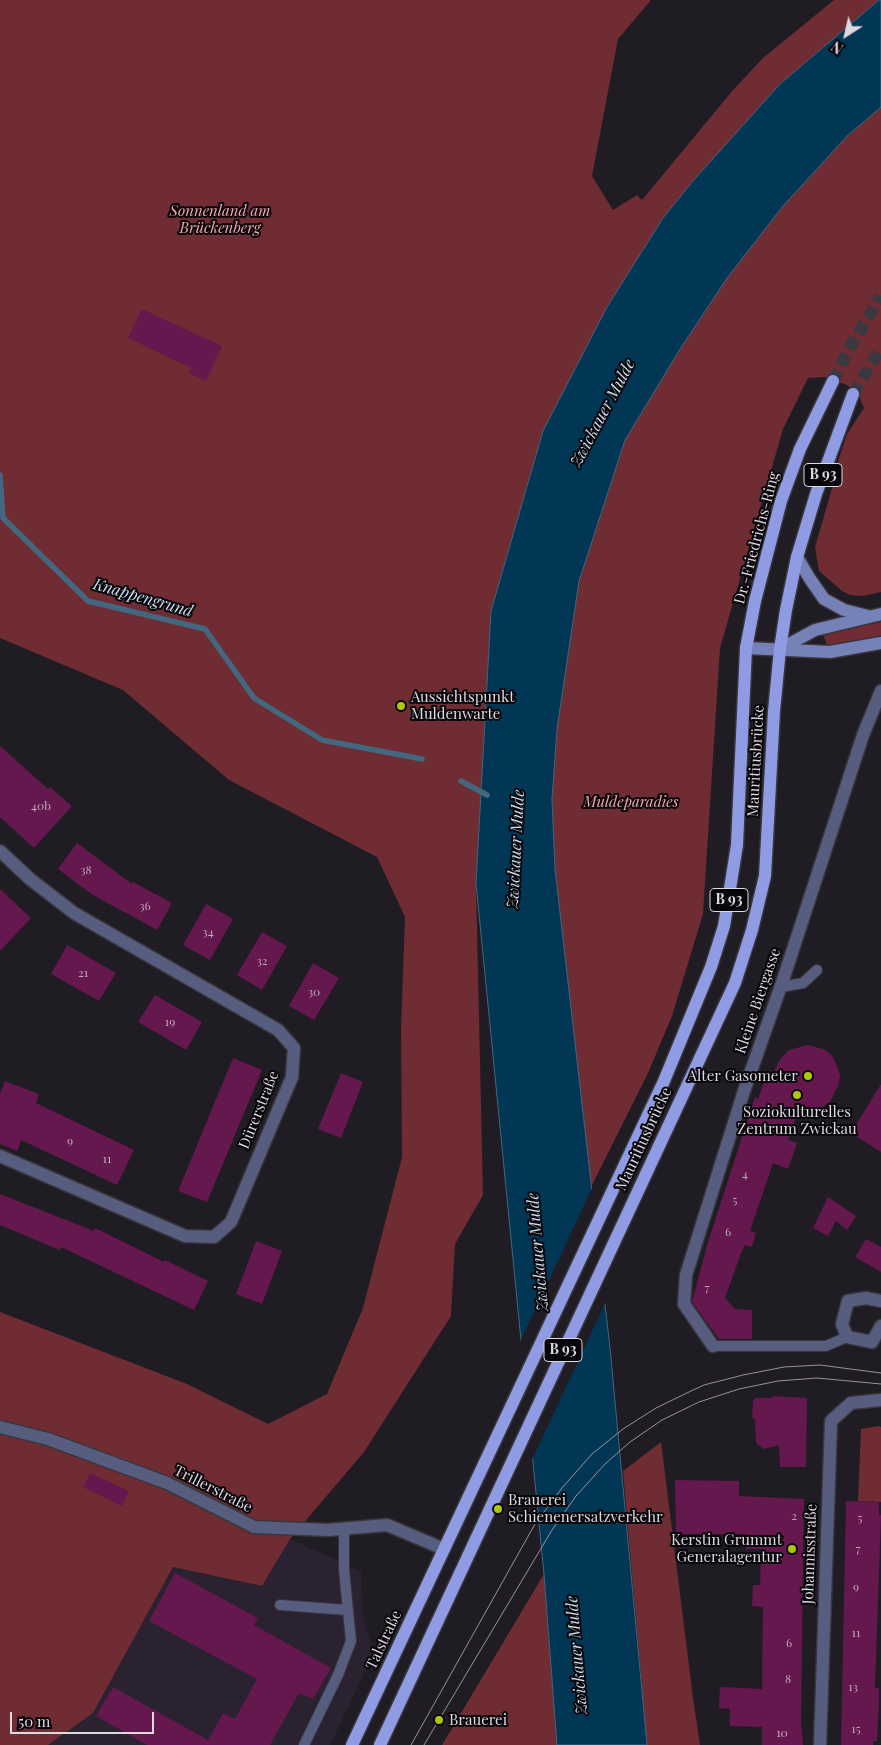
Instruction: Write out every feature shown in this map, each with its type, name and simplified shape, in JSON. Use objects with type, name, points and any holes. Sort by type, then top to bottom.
[{"type":"main road","name":"Dr.-Friedrichs-Ring","points":[[746,648],[755,601],[781,501],[800,449],[833,381]]},
{"type":"main road","name":"B 93","points":[[780,649],[798,557],[816,494],[853,394]]},
{"type":"main road","points":[[798,557],[824,599],[844,610],[876,615]]},
{"type":"main road","points":[[780,649],[815,630],[876,615]]},
{"type":"main road","points":[[746,648],[780,649],[808,653],[830,652],[881,643]]},
{"type":"main road","name":"Mauritiusbrücke","points":[[444,1548],[664,1081],[711,967],[724,926],[732,886],[740,803],[742,708],[746,648]]},
{"type":"main road","name":"Mauritiusbrücke","points":[[380,1745],[464,1561],[735,983],[752,930],[765,876],[780,649]]},
{"type":"main road","name":"Talstraße","points":[[352,1745],[444,1548]]},
{"type":"street","name":"Kleine Biergasse","points":[[713,1346],[684,1304],[686,1275],[744,1091],[781,987],[863,735],[881,691]]},
{"type":"street","name":"Dürerstraße","points":[[0,851],[30,879],[74,913],[278,1030],[294,1048],[292,1077],[231,1222],[214,1237],[185,1236],[0,1156]]},
{"type":"street","points":[[881,1301],[866,1298],[848,1301],[842,1324],[847,1336],[877,1344],[881,1326]]},
{"type":"street","name":"Johannisstraße","points":[[820,1745],[831,1421],[851,1403],[881,1400]]},
{"type":"street","name":"Trillerstraße","points":[[0,1427],[48,1439],[167,1483],[254,1528],[344,1529],[387,1525],[444,1548]]},
{"type":"lane","points":[[781,987],[803,983],[817,970]]},
{"type":"lane","points":[[713,1346],[826,1346],[847,1336]]},
{"type":"lane","points":[[304,1745],[338,1676],[351,1641],[344,1570],[344,1529]]},
{"type":"lane","points":[[280,1605],[347,1610]]},
{"type":"shaded area","points":[[290,1539],[361,1571],[363,1618],[374,1653],[330,1745],[48,1745],[93,1713],[173,1567],[262,1586]]},
{"type":"green space","name":"Sonnenland am Brückenberg","points":[[0,0],[651,0],[618,39],[592,176],[613,210],[637,195],[642,200],[733,90],[763,58],[834,0],[879,0],[780,84],[693,181],[663,218],[607,307],[543,431],[491,611],[476,883],[483,1195],[455,1244],[451,1316],[364,1452],[290,1539],[262,1586],[173,1567],[93,1713],[48,1745],[0,1745],[0,1312],[187,1384],[268,1424],[327,1394],[363,1308],[402,1157],[401,1028],[405,917],[377,857],[229,780],[123,690],[0,638]]},
{"type":"green space","name":"Muldeparadies","points":[[881,107],[881,592],[862,596],[850,595],[842,591],[819,571],[815,547],[839,458],[847,434],[864,408],[859,396],[847,385],[825,377],[808,378],[783,429],[720,648],[703,914],[672,1016],[648,1073],[591,1187],[555,869],[552,799],[557,729],[579,581],[625,440],[680,349],[727,278],[783,206],[847,136]]},
{"type":"green space","points":[[881,622],[881,636],[827,645],[823,634]]},
{"type":"green space","points":[[881,1427],[881,1502],[858,1501],[861,1429]]},
{"type":"green space","points":[[661,1442],[700,1745],[647,1745],[623,1471]]},
{"type":"green space","points":[[544,1574],[557,1745],[442,1745]]},
{"type":"water","name":"Zwickauer Mulde","points":[[881,0],[881,107],[847,136],[783,206],[727,278],[680,349],[625,440],[579,581],[557,729],[552,799],[555,869],[610,1348],[647,1745],[557,1745],[544,1574],[476,883],[491,611],[543,431],[607,307],[663,218],[693,181],[780,84]]},
{"type":"pier","points":[[594,1184],[607,1299],[530,1464],[519,1344]]},
{"type":"building","points":[[142,309],[222,346],[206,381],[189,373],[191,368],[128,338]]},
{"type":"building","points":[[0,746],[48,789],[50,787],[72,806],[34,848],[0,817]]},
{"type":"building","points":[[77,843],[132,884],[133,882],[172,903],[157,930],[91,894],[58,869]]},
{"type":"building","points":[[0,889],[31,918],[0,951]]},
{"type":"building","points":[[206,904],[233,919],[210,960],[183,945]]},
{"type":"building","points":[[262,932],[287,946],[262,990],[237,975]]},
{"type":"building","points":[[67,945],[116,973],[99,1001],[51,974]]},
{"type":"building","points":[[313,963],[339,978],[314,1020],[289,1006]]},
{"type":"building","points":[[155,995],[202,1022],[186,1050],[138,1022]]},
{"type":"building","points":[[808,1045],[826,1050],[833,1057],[840,1075],[839,1084],[830,1102],[821,1108],[799,1109],[788,1140],[797,1143],[788,1169],[773,1163],[750,1231],[756,1233],[752,1247],[745,1245],[725,1298],[735,1309],[752,1310],[752,1339],[719,1339],[692,1302],[708,1242],[755,1097],[758,1099],[766,1076],[771,1077],[781,1058],[789,1050]]},
{"type":"building","points":[[233,1058],[262,1070],[207,1202],[178,1191]]},
{"type":"building","points":[[341,1073],[363,1082],[341,1138],[318,1129]]},
{"type":"building","points":[[5,1081],[39,1094],[36,1103],[134,1150],[117,1185],[21,1140],[17,1151],[0,1144],[0,1094]]},
{"type":"building","points":[[881,1084],[881,1152],[851,1133]]},
{"type":"building","points":[[0,1194],[94,1231],[95,1228],[208,1281],[194,1310],[61,1247],[60,1250],[0,1225]]},
{"type":"building","points":[[828,1197],[856,1216],[847,1230],[836,1221],[828,1236],[813,1228]]},
{"type":"building","points":[[866,1239],[881,1247],[881,1272],[855,1257]]},
{"type":"building","points":[[256,1241],[282,1251],[262,1304],[236,1294]]},
{"type":"building","points":[[772,1396],[807,1398],[806,1467],[780,1467],[779,1445],[764,1449],[756,1443],[755,1419],[752,1418],[753,1401],[755,1398],[772,1398]]},
{"type":"building","points":[[90,1473],[129,1491],[122,1506],[83,1487]]},
{"type":"building","points":[[675,1480],[739,1481],[739,1496],[804,1499],[801,1721],[803,1745],[762,1745],[762,1727],[730,1726],[730,1709],[719,1708],[720,1687],[762,1689],[763,1607],[752,1606],[753,1585],[760,1585],[761,1549],[746,1549],[746,1534],[676,1534]]},
{"type":"building","points":[[846,1501],[879,1502],[879,1515],[881,1515],[875,1688],[879,1688],[879,1704],[877,1741],[873,1741],[873,1745],[841,1745]]},
{"type":"building","points":[[175,1573],[258,1618],[254,1625],[331,1668],[313,1699],[299,1693],[270,1745],[147,1745],[96,1716],[113,1687],[208,1740],[223,1713],[235,1719],[257,1679],[149,1621]]},
{"type":"waterway","name":"Knappengrund","points":[[0,475],[3,518],[88,601],[205,629],[254,698],[322,740],[422,759]]},
{"type":"waterway","name":"Knappengrund","points":[[461,781],[487,795]]},
{"type":"tunnel","points":[[833,381],[850,347],[881,296]]},
{"type":"tunnel","points":[[853,394],[881,348]]},
{"type":"tram line","points":[[411,1745],[535,1524],[562,1488],[592,1454],[623,1429],[656,1408],[704,1385],[743,1375],[784,1367],[820,1365],[881,1373]]},
{"type":"tram line","points":[[424,1745],[552,1530],[576,1496],[605,1464],[630,1442],[662,1420],[699,1402],[739,1389],[778,1381],[817,1378],[881,1384]]},
{"type":"place","name":"Aussichtspunkt Muldenwarte","points":[[401,706]]},
{"type":"place","name":"Alter Gasometer","points":[[808,1076]]},
{"type":"place","name":"Soziokulturelles Zentrum Zwickau","points":[[797,1095]]},
{"type":"place","name":"Brauerei Schienenersatzverkehr","points":[[498,1509]]},
{"type":"place","name":"Kerstin Grummt Generalagentur","points":[[792,1549]]},
{"type":"place","name":"Brauerei","points":[[439,1720]]}]
